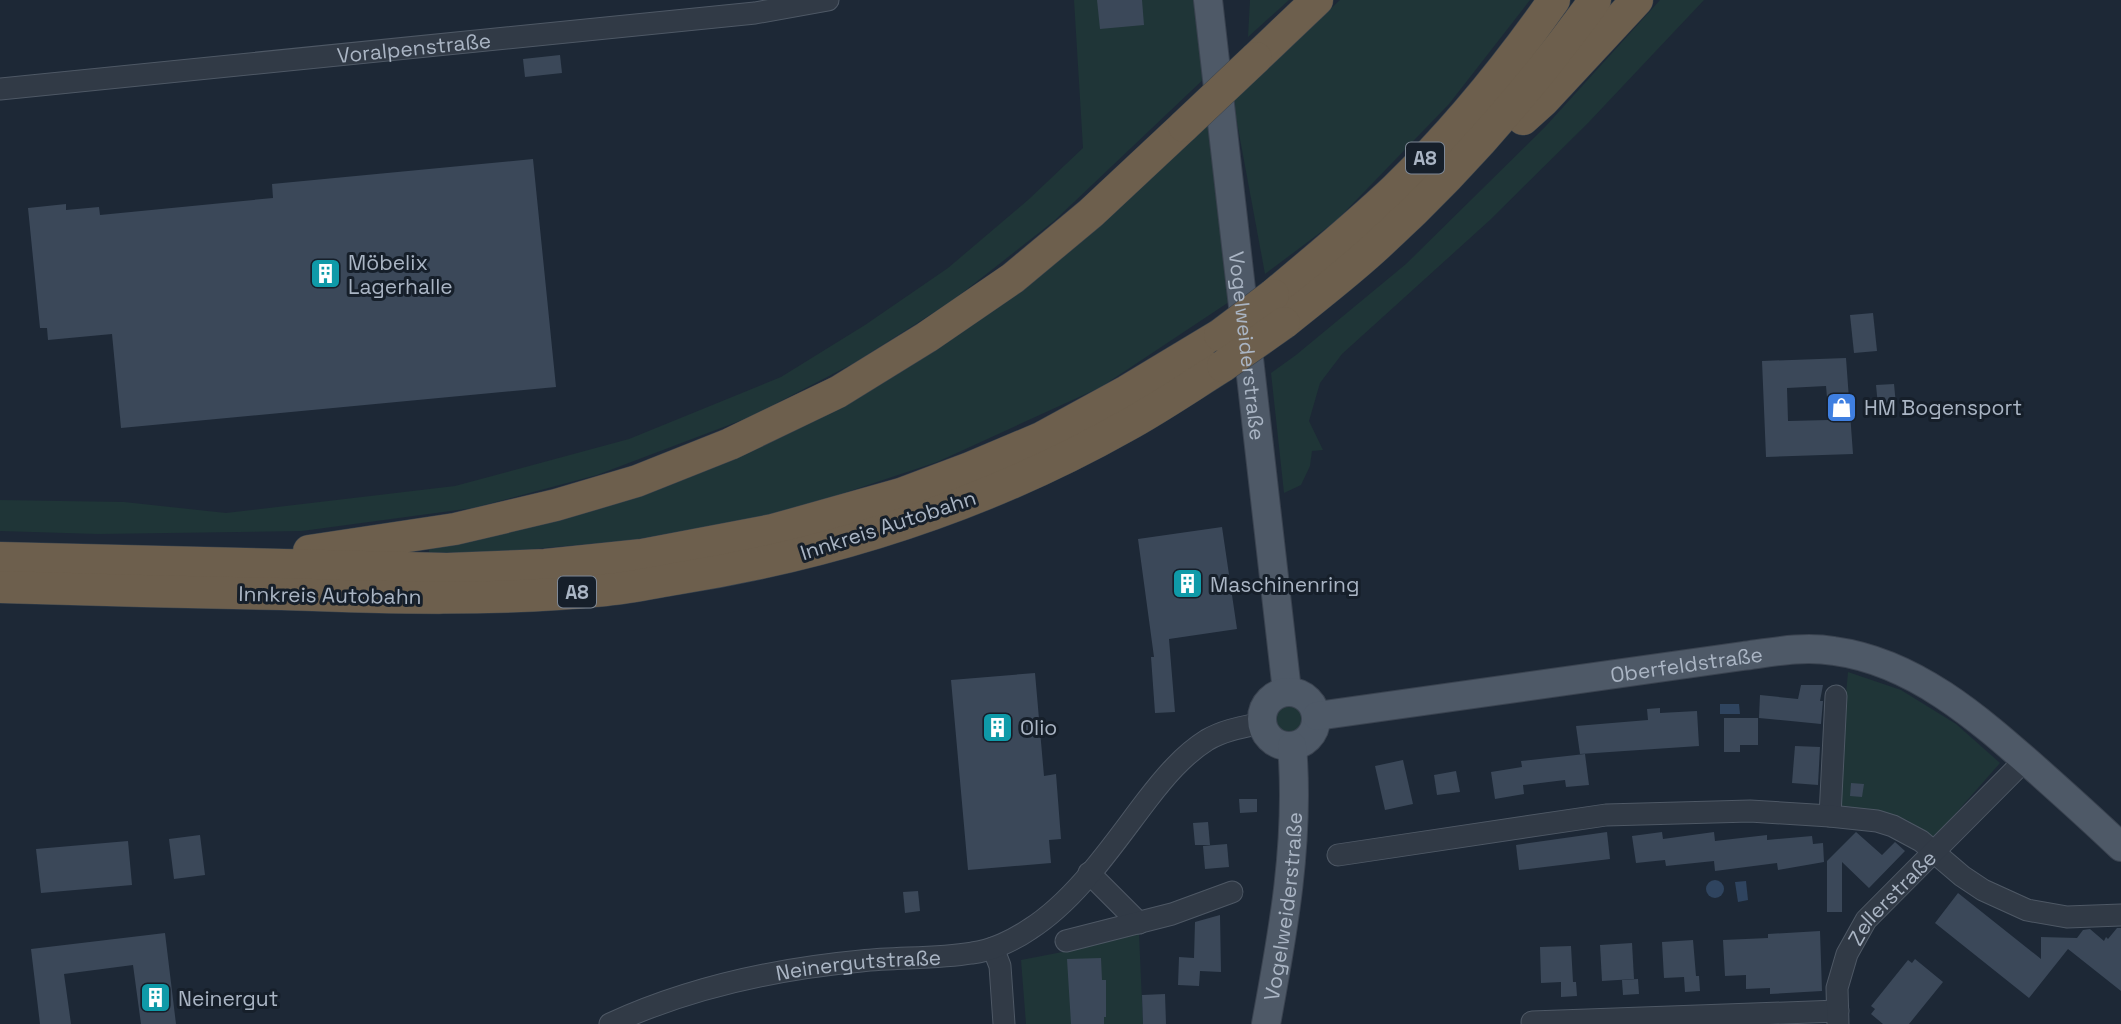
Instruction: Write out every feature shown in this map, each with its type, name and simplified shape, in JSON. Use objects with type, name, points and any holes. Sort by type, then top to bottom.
[{"type":"highway","points":[[228,564],[455,529],[556,505],[637,481],[730,444],[838,392],[927,337],[1013,278],[1091,213],[1317,0]]},
{"type":"highway","name":"Innkreis Autobahn","points":[[0,587],[390,598],[502,596],[607,590],[722,572],[849,542],[928,516],[1049,466],[1126,426],[1223,366],[1357,223],[1396,188],[1445,137],[1487,88],[1554,0]]},
{"type":"highway","name":"Innkreis Autobahn","points":[[0,558],[447,569],[545,565],[642,555],[773,530],[901,494],[1041,438],[1127,391],[1220,335],[1279,309],[1379,244],[1472,152],[1527,88],[1595,0]]},
{"type":"highway","points":[[1427,198],[1503,138],[1543,101],[1637,0]]},
{"type":"main road","name":"Vogelweiderstraße","points":[[1208,0],[1287,691]]},
{"type":"main road","name":"Oberfeldstraße","points":[[1317,716],[1794,649],[1832,650],[1869,658],[1908,673],[1943,694],[1983,723],[2121,847]]},
{"type":"main road","points":[[1287,691],[1310,700],[1317,716],[1313,733],[1301,744],[1292,746],[1284,746],[1269,738],[1262,723],[1262,715],[1268,702],[1287,691]]},
{"type":"main road","name":"Vogelweiderstraße","points":[[1266,1024],[1290,871],[1294,815],[1292,746]]},
{"type":"street","name":"Voralpenstraße","points":[[0,89],[729,16],[828,0]]},
{"type":"street","points":[[1830,816],[1836,696]]},
{"type":"street","name":"Neinergutstraße","points":[[610,1024],[678,998],[795,969],[861,960],[973,953],[993,948],[1031,929],[1061,903],[1089,873],[1157,787],[1194,749],[1226,731],[1262,723]]},
{"type":"street","points":[[1338,855],[1606,815],[1750,811],[1878,821],[1908,832],[1934,852],[2025,760]]},
{"type":"street","name":"Zellerstraße","points":[[1838,1017],[1837,988],[1853,939],[1879,906],[1934,852],[1983,890],[2027,910],[2067,917],[2121,915]]},
{"type":"street","points":[[1089,873],[1139,923]]},
{"type":"street","points":[[1066,941],[1172,914],[1232,892]]},
{"type":"street","points":[[993,948],[1000,966],[1004,1024]]},
{"type":"street","points":[[1532,1022],[1838,1017]]},
{"type":"green space","points":[[1074,0],[1201,0],[1209,74],[1054,221],[952,301],[854,363],[750,417],[597,475],[473,508],[302,531],[98,534],[0,531],[0,500],[124,502],[226,513],[455,486],[629,439],[781,377],[865,325],[948,268],[1028,200],[1083,148]]},
{"type":"green space","points":[[1250,0],[1289,0],[1248,37]]},
{"type":"green space","points":[[1340,0],[1530,0],[1449,104],[1337,220],[1265,274],[1233,101]]},
{"type":"green space","points":[[1660,0],[1704,0],[1588,123],[1490,220],[1342,354],[1320,383],[1309,421],[1323,450],[1312,451],[1310,466],[1301,485],[1284,493],[1271,373],[1406,264],[1545,127]]},
{"type":"green space","points":[[1211,122],[1232,300],[1101,387],[937,462],[787,512],[632,540],[500,552],[429,553],[429,544],[812,422],[942,346],[1033,280]]},
{"type":"green space","points":[[1848,672],[1901,690],[1956,724],[2000,763],[1934,838],[1907,820],[1878,810],[1836,805]]},
{"type":"green space","points":[[1291,705],[1302,709],[1306,720],[1302,731],[1291,735],[1280,731],[1276,720],[1280,709]]},
{"type":"green space","points":[[1139,934],[1143,1024],[1026,1024],[1021,960]]},
{"type":"water","points":[[1720,704],[1739,704],[1740,714],[1720,714]]},
{"type":"water","points":[[1715,880],[1721,883],[1724,889],[1721,895],[1715,898],[1709,895],[1706,889],[1709,883]]},
{"type":"water","points":[[1746,881],[1748,900],[1738,902],[1735,882]]},
{"type":"building","points":[[1097,0],[1142,0],[1144,25],[1100,29]]},
{"type":"building","points":[[560,55],[562,73],[525,77],[523,59]]},
{"type":"building","name":"Möbelix Lagerhalle","points":[[533,159],[556,387],[121,428],[112,334],[48,340],[47,328],[40,328],[28,208],[66,204],[66,210],[99,207],[100,215],[273,198],[272,184]]},
{"type":"building","points":[[1873,313],[1877,351],[1854,353],[1850,315]]},
{"type":"building","points":[[1846,358],[1853,454],[1766,457],[1762,361]],"holes":[[[1826,386],[1829,420],[1788,421],[1787,388]]]},
{"type":"building","points":[[1894,384],[1897,415],[1879,416],[1876,385]]},
{"type":"building","name":"Maschinenring","points":[[1222,527],[1237,629],[1169,639],[1175,712],[1155,713],[1151,657],[1154,657],[1138,539]]},
{"type":"building","name":"Olio","points":[[1035,673],[1044,776],[1056,774],[1061,839],[1049,840],[1051,863],[968,870],[951,680]]},
{"type":"building","points":[[1801,685],[1823,685],[1820,701],[1823,701],[1821,724],[1759,718],[1760,695],[1798,699]]},
{"type":"building","points":[[1660,708],[1660,713],[1697,711],[1699,746],[1580,754],[1576,726],[1648,720],[1647,709]]},
{"type":"building","points":[[1724,718],[1758,718],[1758,745],[1740,745],[1740,752],[1724,752]]},
{"type":"building","points":[[1795,746],[1820,747],[1818,785],[1792,783]]},
{"type":"building","points":[[1585,754],[1589,785],[1566,787],[1565,780],[1523,785],[1524,794],[1495,799],[1491,772],[1522,767],[1521,761]]},
{"type":"building","points":[[1403,760],[1413,804],[1385,810],[1375,766]]},
{"type":"building","points":[[1456,771],[1460,792],[1437,795],[1434,775]]},
{"type":"building","points":[[1851,783],[1864,784],[1862,797],[1850,796]]},
{"type":"building","points":[[1239,799],[1257,799],[1257,812],[1240,813]]},
{"type":"building","points":[[1208,822],[1210,845],[1195,845],[1193,823]]},
{"type":"building","points":[[1607,832],[1610,859],[1519,870],[1516,845]]},
{"type":"building","points":[[1662,832],[1663,839],[1714,832],[1715,841],[1767,835],[1767,840],[1812,836],[1813,844],[1823,843],[1824,862],[1778,870],[1777,863],[1715,871],[1714,861],[1666,866],[1665,860],[1636,863],[1632,836]]},
{"type":"building","points":[[1856,832],[1882,855],[1895,842],[1905,851],[1869,888],[1842,862],[1842,912],[1827,912],[1827,861]]},
{"type":"building","points":[[200,835],[205,875],[174,879],[169,839]]},
{"type":"building","points":[[128,841],[132,885],[41,893],[36,849]]},
{"type":"building","points":[[1227,844],[1229,867],[1205,869],[1203,846]]},
{"type":"building","points":[[918,891],[920,911],[905,913],[903,892]]},
{"type":"building","points":[[1958,893],[2041,959],[2041,937],[2077,938],[2083,930],[2090,929],[2104,941],[2117,928],[2121,928],[2121,991],[2068,949],[2029,998],[1935,923]]},
{"type":"building","points":[[1220,915],[1221,972],[1200,971],[1199,986],[1178,985],[1179,957],[1194,958],[1195,922]]},
{"type":"building","points":[[1820,931],[1822,991],[1770,994],[1770,988],[1746,989],[1746,975],[1725,976],[1723,940],[1768,938],[1768,934]]},
{"type":"building","name":"Neinergut","points":[[165,933],[176,1024],[141,1024],[133,965],[64,974],[71,1024],[40,1024],[31,949]]},
{"type":"building","points":[[1693,940],[1700,991],[1685,992],[1684,977],[1664,978],[1662,942]]},
{"type":"building","points":[[1632,943],[1634,979],[1602,981],[1600,945]]},
{"type":"building","points":[[1571,946],[1573,982],[1576,982],[1577,996],[1561,997],[1561,982],[1541,983],[1540,947]]},
{"type":"building","points":[[1101,958],[1102,980],[1106,980],[1104,1024],[1071,1024],[1067,959]]},
{"type":"building","points":[[1915,959],[1943,982],[1909,1024],[1883,1024],[1871,1014],[1875,1009],[1871,1006],[1908,960],[1912,963]]},
{"type":"building","points":[[1638,979],[1639,994],[1623,995],[1622,980]]},
{"type":"building","points":[[1165,994],[1166,1024],[1143,1024],[1142,995]]},
{"type":"place","name":"Möbelix Lagerhalle","points":[[325,274]]},
{"type":"place","name":"HM Bogensport","points":[[1841,407]]},
{"type":"place","name":"Maschinenring","points":[[1187,584]]},
{"type":"place","name":"Olio","points":[[997,727]]},
{"type":"place","name":"Neinergut","points":[[155,998]]}]
